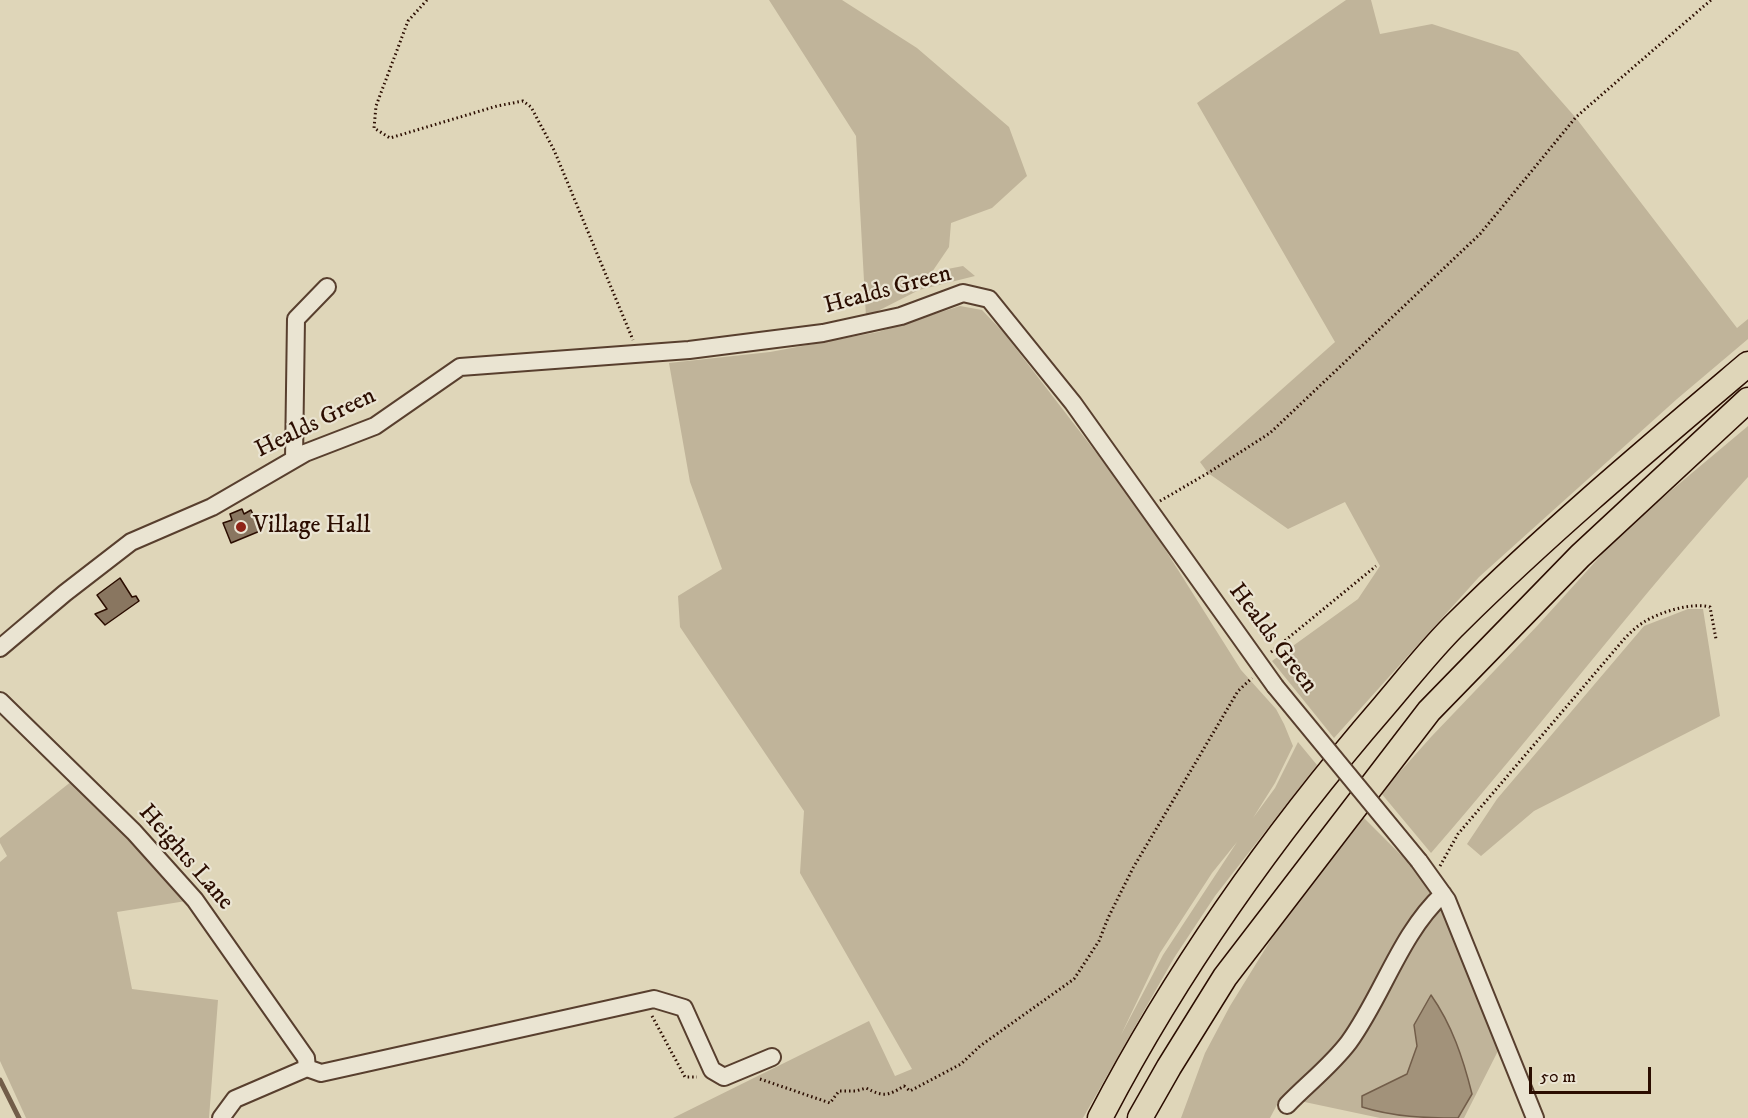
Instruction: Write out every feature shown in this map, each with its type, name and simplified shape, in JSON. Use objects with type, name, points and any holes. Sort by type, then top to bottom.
[{"type":"highway","points":[[1100,1118],[1164,1006],[1222,918],[1286,827],[1350,746],[1456,623],[1593,495],[1748,364]]},
{"type":"highway","points":[[1140,1118],[1225,977],[1429,711],[1580,556],[1748,400]]},
{"type":"street","points":[[294,459],[296,319],[327,287]]},
{"type":"street","name":"Healds Green","points":[[0,648],[65,593],[131,542],[212,507],[305,453],[375,426],[460,367],[689,350],[823,333],[901,316],[963,293],[989,299],[1073,403],[1148,508],[1256,670],[1275,686],[1419,861],[1447,900],[1535,1118]]},
{"type":"street","name":"Heights Lane","points":[[0,701],[134,832],[195,900],[306,1058],[307,1068]]},
{"type":"street","points":[[1287,1105],[1348,1042],[1372,1005],[1438,887]]},
{"type":"street","points":[[221,1118],[235,1099],[307,1068],[321,1073],[654,999],[684,1008],[712,1070],[724,1077],[772,1057]]},
{"type":"path","points":[[427,0],[408,21],[376,106],[375,128],[390,138],[497,106],[523,101],[531,107],[554,150],[639,354]]},
{"type":"path","points":[[1148,508],[1208,474],[1270,433],[1480,234],[1576,117],[1711,0]]},
{"type":"path","points":[[751,1079],[762,1079],[830,1103],[839,1091],[856,1091],[866,1088],[879,1095],[891,1094],[904,1086],[910,1091],[961,1064],[980,1046],[1074,979],[1099,941],[1107,918],[1133,868],[1238,691],[1256,670],[1376,566]]},
{"type":"path","points":[[1438,887],[1458,834],[1625,638],[1645,621],[1687,605],[1710,607],[1716,639]]},
{"type":"path","points":[[644,1002],[685,1077],[707,1077]]},
{"type":"shaded area","points":[[769,0],[842,0],[917,48],[1009,127],[1027,176],[992,208],[951,223],[949,247],[932,272],[963,266],[975,276],[919,290],[866,317],[856,136]]},
{"type":"shaded area","points":[[1346,0],[1371,0],[1380,34],[1432,24],[1518,52],[1576,118],[1737,328],[1748,319],[1748,339],[1677,399],[1479,577],[1334,738],[1272,661],[1358,599],[1380,566],[1345,502],[1288,529],[1208,473],[1200,462],[1335,342],[1197,103]]},
{"type":"shaded area","points":[[960,306],[982,310],[1004,333],[1141,511],[1241,670],[1276,709],[1293,746],[1275,783],[1253,818],[1275,788],[1298,742],[1317,765],[1215,896],[1174,958],[1083,1118],[673,1118],[869,1021],[895,1076],[912,1069],[800,873],[804,811],[680,627],[678,596],[722,569],[690,482],[669,363],[770,352],[878,332]],"holes":[[[1237,842],[1163,955],[1121,1035],[1160,953],[1212,873]]]},
{"type":"shaded area","points":[[1748,426],[1748,477],[1667,569],[1431,853],[1381,793],[1624,530]]},
{"type":"shaded area","points":[[1688,609],[1703,609],[1720,716],[1534,811],[1481,856],[1467,844],[1497,799],[1644,626]]},
{"type":"shaded area","points":[[72,781],[186,901],[117,912],[132,989],[218,1000],[209,1118],[26,1118],[0,1061],[0,862],[7,856],[0,843],[0,838]]},
{"type":"shaded area","points":[[1357,811],[1423,877],[1446,915],[1500,1047],[1464,1118],[1380,1118],[1281,1097],[1270,1118],[1181,1118],[1205,1053],[1230,1006],[1275,933]]},
{"type":"shaded area","points":[[1431,995],[1456,1042],[1472,1094],[1458,1118],[1410,1116],[1362,1107],[1362,1096],[1407,1074],[1417,1046],[1414,1025]]},
{"type":"building","name":"Village Hall","points":[[242,509],[244,514],[251,510],[260,531],[231,543],[223,523],[232,520],[230,514]]},
{"type":"building","points":[[120,578],[132,597],[136,596],[139,601],[105,625],[95,614],[107,609],[97,595]]},
{"type":"waterway","points":[[0,1080],[19,1118]]},
{"type":"place","name":"Village Hall","points":[[241,527]]}]
